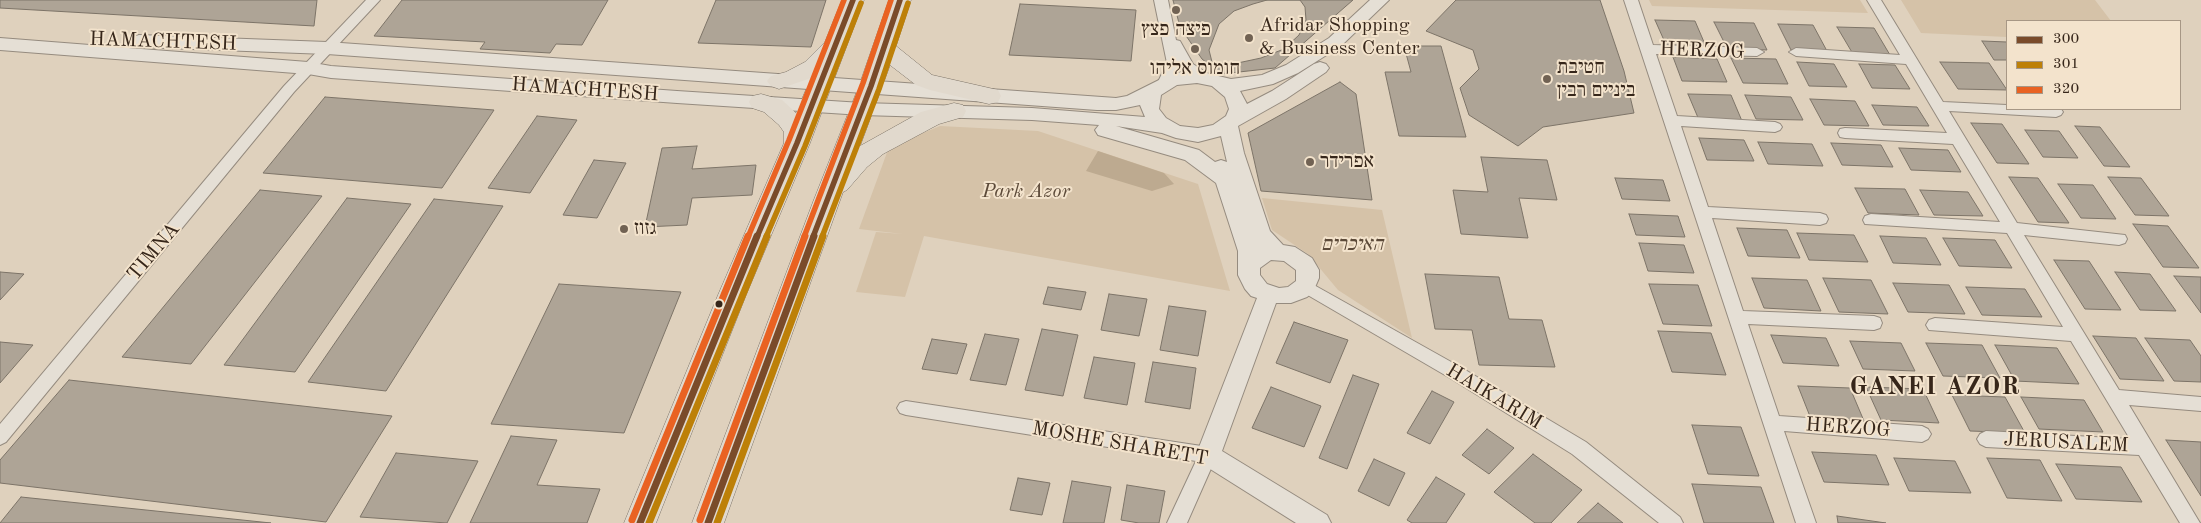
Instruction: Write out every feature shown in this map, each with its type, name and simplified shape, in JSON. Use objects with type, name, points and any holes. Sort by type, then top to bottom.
[{"type":"highway","points":[[640,523],[732,295],[822,83],[853,0]]},
{"type":"highway","points":[[708,523],[826,202],[867,97],[900,0]]},
{"type":"highway","points":[[779,81],[794,77],[813,66],[837,42]]},
{"type":"highway","points":[[884,47],[924,80],[938,85],[989,96]]},
{"type":"highway","points":[[761,102],[773,106],[788,119],[796,132],[797,143]]},
{"type":"highway","points":[[826,202],[841,180],[874,148],[930,118],[954,111]]},
{"type":"street","points":[[308,68],[373,0]]},
{"type":"street","points":[[1161,0],[1174,63],[1161,86],[1150,100],[1150,110],[1156,119],[1166,127]]},
{"type":"street","points":[[867,97],[989,96],[1116,104],[1132,102],[1161,86],[1188,76],[1240,85],[1266,80],[1303,64],[1335,42],[1380,0]]},
{"type":"street","points":[[867,97],[954,111],[1129,121],[1166,127],[1191,134],[1212,133],[1279,95],[1320,68],[1395,0]]},
{"type":"street","name":"HERZOG","points":[[1631,0],[1806,523]]},
{"type":"street","name":"JERUSALEM","points":[[1874,0],[2190,523]]},
{"type":"street","points":[[1166,27],[1188,67],[1229,89],[1236,99],[1238,109],[1231,122],[1234,153],[1261,234],[1277,252]]},
{"type":"street","name":"HAMACHTESH","points":[[0,36],[327,48],[822,83],[867,97]]},
{"type":"street","name":"HAMACHTESH","points":[[0,44],[308,68],[331,72],[812,106],[867,97]]},
{"type":"street","name":"HERZOG","points":[[1647,49],[1757,52]]},
{"type":"street","points":[[1796,52],[1912,60]]},
{"type":"street","name":"TIMNA","points":[[0,437],[308,68]]},
{"type":"street","points":[[1937,106],[2006,109]]},
{"type":"street","points":[[2016,110],[2056,112]]},
{"type":"street","points":[[1032,114],[1176,149],[1205,163],[1226,180]]},
{"type":"street","points":[[1672,121],[1775,127]]},
{"type":"street","points":[[1845,133],[1958,139]]},
{"type":"street","points":[[1191,134],[1208,147],[1217,158],[1226,180],[1248,251],[1249,275],[1253,283],[1260,290],[1279,296],[1291,295],[1306,286],[1308,270],[1304,264],[1288,253],[1277,252],[1260,255],[1249,267]]},
{"type":"street","points":[[1702,212],[1820,219]]},
{"type":"street","points":[[1871,220],[2012,228],[2119,238]]},
{"type":"street","name":"HAIKARIM","points":[[1306,286],[1456,373],[1579,448],[1673,523]]},
{"type":"street","points":[[1177,523],[1208,456],[1268,294]]},
{"type":"street","points":[[1738,317],[1874,323]]},
{"type":"street","points":[[1935,325],[2077,335]]},
{"type":"street","points":[[2114,397],[2201,404]]},
{"type":"street","name":"MOSHE SHARETT","points":[[906,408],[1208,456],[1318,523]]},
{"type":"street","name":"HERZOG","points":[[1773,423],[1922,434]]},
{"type":"street","name":"JERUSALEM","points":[[1986,439],[2146,448]]},
{"type":"green space","points":[[1649,0],[1860,0],[1868,13],[1652,6]]},
{"type":"green space","points":[[1901,0],[2095,0],[2110,20],[2006,20],[2006,37],[1921,33]]},
{"type":"green space","name":"Park Azor","points":[[940,126],[1038,131],[1198,184],[1230,291],[924,236],[905,297],[856,292],[876,232],[903,234],[859,229],[889,147]]},
{"type":"green space","name":"האיכרים","points":[[1262,198],[1382,210],[1412,338],[1338,290],[1308,254],[1272,230]]},
{"type":"shaded area","points":[[1098,151],[1164,173],[1174,184],[1152,191],[1086,171]]},
{"type":"building","points":[[0,0],[317,0],[314,26],[0,8]]},
{"type":"building","points":[[402,0],[608,0],[582,45],[556,44],[550,53],[480,49],[485,42],[374,36]]},
{"type":"building","points":[[716,0],[826,0],[811,47],[698,43]]},
{"type":"building","name":"Afridar Shopping & Business Center","points":[[1173,0],[1353,0],[1275,68],[1221,74],[1202,59],[1180,27]]},
{"type":"building","points":[[1267,0],[1300,0],[1305,7],[1306,20],[1299,35],[1284,49],[1261,58],[1233,64],[1212,62],[1209,50],[1219,24],[1234,11]]},
{"type":"building","name":"חטיבת ביניים רבין","points":[[1456,0],[1600,0],[1624,71],[1634,113],[1543,127],[1518,146],[1469,115],[1460,88],[1479,69],[1473,50],[1426,31]]},
{"type":"building","points":[[1020,4],[1136,10],[1131,61],[1009,55]]},
{"type":"building","points":[[1655,20],[1695,21],[1707,49],[1667,47]]},
{"type":"building","points":[[1714,22],[1754,23],[1767,50],[1727,48]]},
{"type":"building","points":[[1778,24],[1813,25],[1827,51],[1791,50]]},
{"type":"building","points":[[1837,27],[1874,28],[1890,55],[1853,54]]},
{"type":"building","points":[[1982,41],[2006,42],[2006,60],[1994,60]]},
{"type":"building","points":[[1404,46],[1441,46],[1466,137],[1399,136],[1385,72],[1411,72]]},
{"type":"building","points":[[1673,57],[1717,59],[1727,82],[1682,81]]},
{"type":"building","points":[[1731,58],[1776,59],[1788,84],[1743,83]]},
{"type":"building","points":[[1797,62],[1834,64],[1847,87],[1809,86]]},
{"type":"building","points":[[1940,62],[1989,63],[2006,90],[1958,89]]},
{"type":"building","points":[[1859,64],[1895,65],[1910,89],[1872,88]]},
{"type":"building","name":"אפרידר","points":[[1340,82],[1356,94],[1372,200],[1261,191],[1248,133]]},
{"type":"building","points":[[1688,94],[1731,95],[1742,121],[1699,120]]},
{"type":"building","points":[[1745,95],[1791,97],[1803,120],[1756,119]]},
{"type":"building","points":[[325,97],[494,110],[442,188],[263,173]]},
{"type":"building","points":[[1810,99],[1855,101],[1869,126],[1824,125]]},
{"type":"building","points":[[1872,105],[1917,107],[1929,126],[1883,125]]},
{"type":"building","points":[[537,116],[577,120],[530,193],[488,188]]},
{"type":"building","points":[[1971,123],[2002,124],[2029,164],[1997,163]]},
{"type":"building","points":[[2075,126],[2100,127],[2130,167],[2104,166]]},
{"type":"building","points":[[2025,130],[2059,131],[2078,158],[2043,157]]},
{"type":"building","points":[[1699,138],[1744,140],[1754,161],[1707,160]]},
{"type":"building","points":[[1758,142],[1812,144],[1823,166],[1768,164]]},
{"type":"building","points":[[1831,143],[1881,145],[1893,167],[1842,165]]},
{"type":"building","points":[[697,146],[692,169],[756,165],[752,195],[692,198],[687,225],[645,227],[662,148]]},
{"type":"building","points":[[1899,148],[1948,150],[1961,172],[1911,170]]},
{"type":"building","points":[[1481,157],[1547,160],[1557,200],[1519,198],[1528,238],[1461,234],[1453,190],[1488,192]]},
{"type":"building","points":[[594,160],[626,163],[597,218],[563,215]]},
{"type":"building","points":[[2009,177],[2038,178],[2069,223],[2038,222]]},
{"type":"building","points":[[2108,177],[2141,178],[2169,216],[2135,215]]},
{"type":"building","points":[[1615,178],[1663,180],[1670,201],[1622,199]]},
{"type":"building","points":[[2058,184],[2093,185],[2116,219],[2081,218]]},
{"type":"building","points":[[1855,188],[1905,189],[1919,215],[1868,213]]},
{"type":"building","points":[[260,190],[322,196],[191,364],[122,357]]},
{"type":"building","points":[[1920,190],[1968,192],[1983,216],[1934,215]]},
{"type":"building","points":[[347,198],[411,204],[295,372],[224,365]]},
{"type":"building","points":[[434,199],[503,206],[386,391],[308,382]]},
{"type":"building","points":[[1629,214],[1678,216],[1685,237],[1636,235]]},
{"type":"building","points":[[2133,224],[2168,226],[2199,268],[2163,267]]},
{"type":"building","points":[[1737,228],[1787,230],[1800,258],[1748,256]]},
{"type":"building","points":[[1797,233],[1854,235],[1868,262],[1809,260]]},
{"type":"building","points":[[1880,236],[1926,238],[1941,265],[1893,263]]},
{"type":"building","points":[[1943,238],[1995,240],[2012,268],[1959,266]]},
{"type":"building","points":[[1639,243],[1684,245],[1694,273],[1648,271]]},
{"type":"building","points":[[2054,260],[2089,261],[2121,310],[2085,309]]},
{"type":"building","points":[[0,272],[24,274],[0,300]]},
{"type":"building","points":[[2115,272],[2150,274],[2176,311],[2140,310]]},
{"type":"building","points":[[1425,274],[1499,277],[1509,319],[1542,320],[1555,367],[1479,365],[1472,330],[1435,329]]},
{"type":"building","points":[[2174,276],[2201,277],[2201,313]]},
{"type":"building","points":[[1752,278],[1807,280],[1821,311],[1764,308]]},
{"type":"building","points":[[1823,278],[1871,280],[1888,314],[1839,312]]},
{"type":"building","points":[[1893,283],[1949,285],[1965,314],[1908,312]]},
{"type":"building","points":[[559,284],[681,292],[624,433],[491,424]]},
{"type":"building","points":[[1649,284],[1698,285],[1712,326],[1663,324]]},
{"type":"building","points":[[1048,287],[1086,292],[1081,310],[1043,304]]},
{"type":"building","points":[[1966,287],[2025,289],[2042,317],[1982,315]]},
{"type":"building","points":[[1109,294],[1147,299],[1139,336],[1101,330]]},
{"type":"building","points":[[1169,306],[1206,311],[1198,356],[1160,350]]},
{"type":"building","points":[[1294,322],[1348,340],[1330,383],[1276,363]]},
{"type":"building","points":[[1042,329],[1078,335],[1063,396],[1025,390]]},
{"type":"building","points":[[1658,331],[1711,333],[1726,375],[1672,372]]},
{"type":"building","points":[[985,334],[1019,339],[1006,385],[970,380]]},
{"type":"building","points":[[1771,335],[1826,338],[1839,366],[1783,363]]},
{"type":"building","points":[[2093,336],[2136,338],[2164,381],[2120,379]]},
{"type":"building","points":[[2145,338],[2190,340],[2201,356],[2201,382],[2174,381]]},
{"type":"building","points":[[932,339],[967,344],[957,374],[922,369]]},
{"type":"building","points":[[1850,341],[1901,343],[1915,371],[1863,369]]},
{"type":"building","points":[[0,342],[33,345],[0,383]]},
{"type":"building","points":[[1926,343],[1982,345],[2000,378],[1943,376]]},
{"type":"building","points":[[1995,345],[2057,348],[2079,384],[2015,381]]},
{"type":"building","points":[[1094,357],[1135,363],[1127,405],[1084,398]]},
{"type":"building","points":[[1153,362],[1196,368],[1190,409],[1145,402]]},
{"type":"building","points":[[1353,375],[1379,384],[1347,469],[1319,458]]},
{"type":"building","points":[[69,380],[392,416],[326,522],[0,483],[0,460]]},
{"type":"building","points":[[1798,386],[1850,388],[1864,421],[1811,419]]},
{"type":"building","points":[[1271,387],[1321,406],[1304,447],[1252,428]]},
{"type":"building","points":[[1866,387],[1923,389],[1939,423],[1881,420]]},
{"type":"building","points":[[1432,391],[1454,402],[1430,444],[1407,433]]},
{"type":"building","points":[[1952,395],[2005,397],[2025,433],[1970,431]]},
{"type":"building","points":[[2021,397],[2084,400],[2103,432],[2039,429]]},
{"type":"building","points":[[1692,425],[1741,427],[1759,476],[1708,474]]},
{"type":"building","points":[[1487,429],[1514,448],[1489,474],[1462,455]]},
{"type":"building","points":[[511,436],[557,440],[537,485],[600,489],[587,523],[470,523]]},
{"type":"building","points":[[2166,440],[2201,442],[2201,496]]},
{"type":"building","points":[[1812,452],[1876,455],[1889,485],[1824,482]]},
{"type":"building","points":[[396,453],[478,461],[447,523],[360,517]]},
{"type":"building","points":[[1533,454],[1582,490],[1551,523],[1535,523],[1494,492]]},
{"type":"building","points":[[1894,458],[1955,461],[1971,493],[1909,491]]},
{"type":"building","points":[[1987,458],[2040,460],[2062,501],[2007,498]]},
{"type":"building","points":[[1374,459],[1405,473],[1389,506],[1358,491]]},
{"type":"building","points":[[2056,464],[2121,467],[2142,502],[2076,499]]},
{"type":"building","points":[[1436,477],[1465,494],[1446,523],[1412,523],[1407,520]]},
{"type":"building","points":[[1018,478],[1050,483],[1042,515],[1010,510]]},
{"type":"building","points":[[1072,481],[1111,487],[1104,523],[1063,523]]},
{"type":"building","points":[[1692,484],[1761,487],[1774,523],[1704,523]]},
{"type":"building","points":[[1127,485],[1165,491],[1159,523],[1139,523],[1121,520]]},
{"type":"building","points":[[21,497],[271,523],[0,523]]},
{"type":"building","points":[[1598,503],[1623,523],[1577,523]]},
{"type":"building","points":[[1837,516],[1886,523],[1838,523]]},
{"type":"transit line","name":"320","points":[[632,520],[724,292],[789,140],[844,0]]},
{"type":"transit line","name":"300","points":[[640,523],[732,295],[797,143],[853,0]]},
{"type":"transit line","name":"320","points":[[700,520],[818,199],[863,83],[891,0]]},
{"type":"transit line","name":"300","points":[[708,523],[826,202],[871,86],[900,0]]},
{"type":"transit line","name":"301","points":[[649,523],[740,298],[805,146],[861,3]]},
{"type":"transit line","name":"301","points":[[717,523],[834,205],[879,89],[908,3]]},
{"type":"place","name":"פיצה פצץ","points":[[1176,10]]},
{"type":"place","name":"Afridar Shopping & Business Center","points":[[1249,38]]},
{"type":"place","name":"חומוס אליהו","points":[[1195,49]]},
{"type":"place","name":"חטיבת ביניים רבין","points":[[1547,79]]},
{"type":"place","name":"אפרידר","points":[[1310,162]]},
{"type":"place","name":"גזוז","points":[[624,229]]},
{"type":"district","name":"GANEI AZOR","points":[[1935,387]]}]
